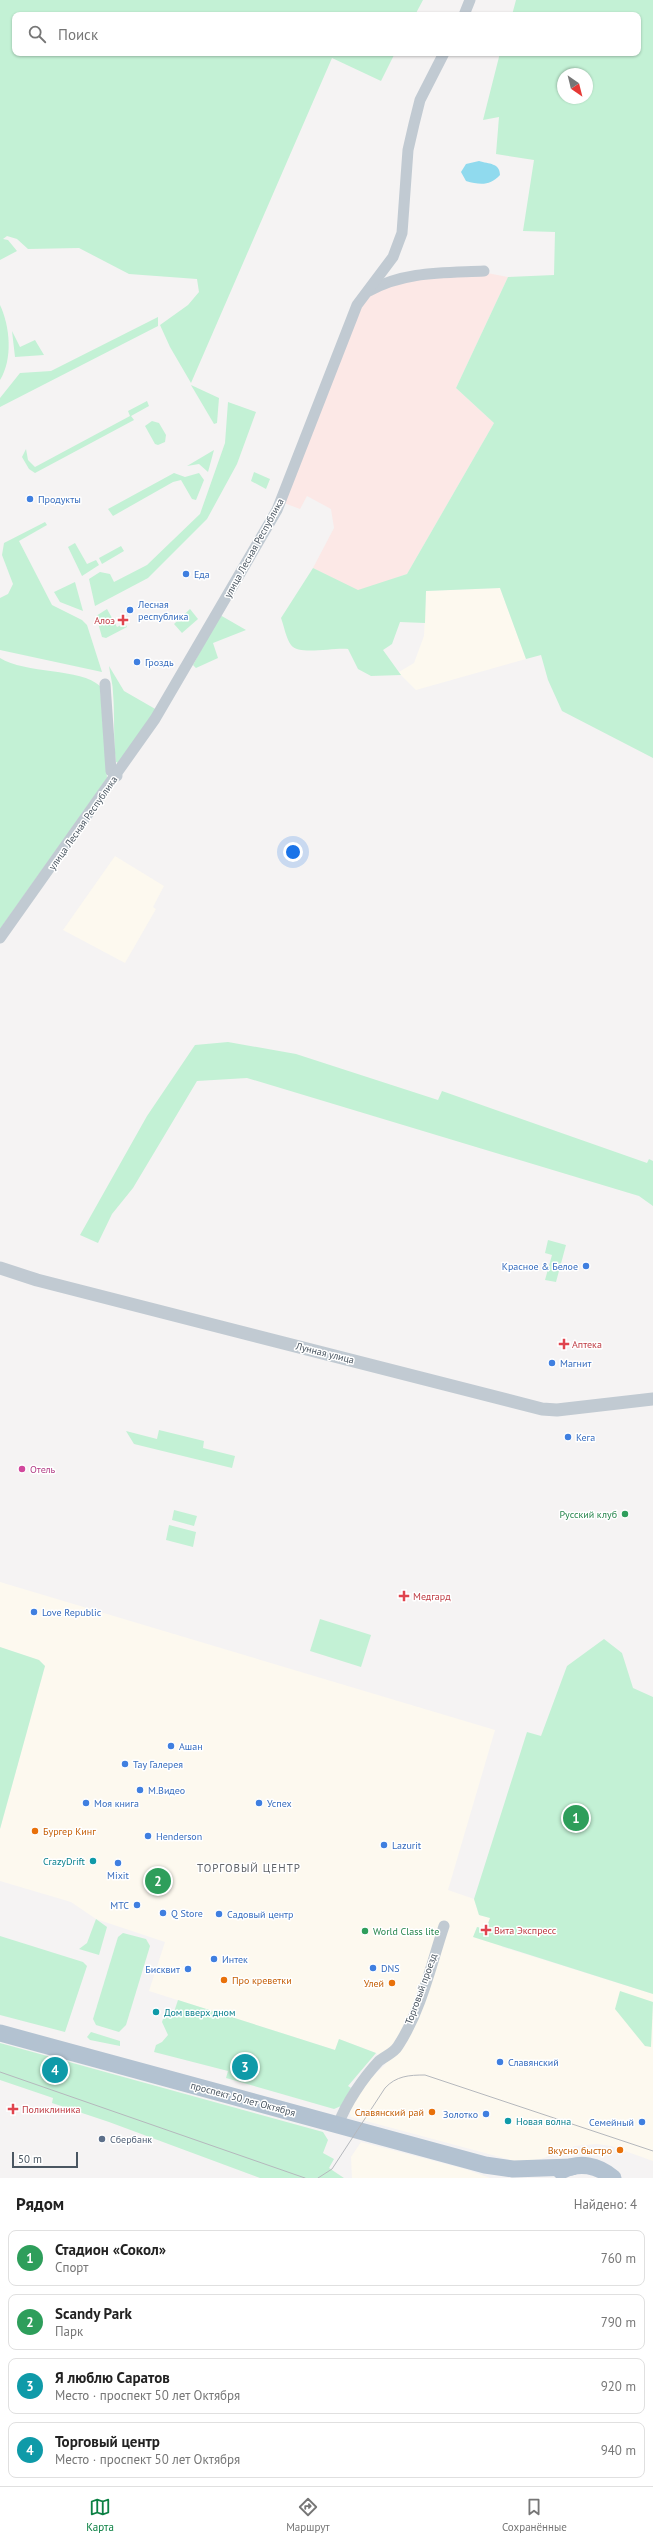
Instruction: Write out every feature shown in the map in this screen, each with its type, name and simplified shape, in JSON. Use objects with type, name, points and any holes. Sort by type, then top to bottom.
[{"type":"main road","name":"проспект 50 лет Октября","points":[[0,2033],[485,2165],[513,2169],[593,2167],[612,2178]]},
{"type":"main road","name":"проспект 50 лет Октября","points":[[485,2165],[504,2178]]},
{"type":"main road","points":[[553,2178],[572,2167]]},
{"type":"street","points":[[465,12],[470,0]]},
{"type":"street","name":"улица Лесная Республика","points":[[0,938],[117,776],[186,670],[277,510],[357,305],[393,257],[402,233],[408,150],[420,100],[442,56]]},
{"type":"street","points":[[364,294],[382,283],[398,278],[431,273],[484,271]]},
{"type":"street","points":[[105,684],[111,770],[117,776]]},
{"type":"street","name":"Лунная улица","points":[[0,1268],[37,1280],[542,1409],[557,1410],[653,1399]]},
{"type":"street","name":"Торговый проезд","points":[[338,2125],[342,2113],[358,2089],[380,2061],[399,2046],[416,2010],[444,1926]]},
{"type":"shaded area","points":[[487,273],[508,277],[456,388],[494,423],[407,574],[358,591],[313,568],[334,528],[331,509],[307,496],[300,509],[284,503],[359,312],[366,299],[373,292],[403,280]]},
{"type":"shaded area","points":[[500,588],[526,659],[416,690],[399,672],[414,663],[424,636],[426,591]]},
{"type":"shaded area","points":[[115,856],[164,886],[153,907],[156,909],[125,963],[63,930]]},
{"type":"shaded area","points":[[0,1582],[495,1730],[448,1890],[474,1899],[479,1915],[490,1918],[502,1947],[653,1994],[653,2161],[611,2146],[597,2144],[575,2146],[541,2159],[518,2162],[351,2117],[349,2109],[372,2077],[386,2064],[376,2053],[339,2039],[335,2050],[149,1991],[165,1942],[96,1919],[71,1902],[0,1881],[0,1829],[45,1666],[39,1660],[0,1647]]},
{"type":"shaded area","points":[[361,2142],[465,2169],[490,2178],[352,2178],[351,2157]]},
{"type":"green space","points":[[0,0],[423,0],[417,12],[12,12],[12,56],[394,56],[381,81],[332,58],[191,383],[170,347],[160,325],[188,305],[199,292],[197,279],[129,274],[79,248],[28,249],[17,239],[7,236],[3,239],[8,240],[17,251],[0,260]]},
{"type":"green space","points":[[516,0],[653,0],[653,758],[562,711],[548,680],[541,655],[526,659],[500,588],[426,591],[425,623],[400,622],[392,644],[383,650],[401,675],[371,676],[358,669],[348,649],[309,651],[295,648],[291,645],[288,639],[281,618],[313,568],[358,590],[407,574],[494,423],[456,388],[508,277],[554,275],[555,232],[523,231],[534,160],[496,154],[499,117],[483,120],[499,56],[641,56],[641,12],[513,12]]},
{"type":"green space","points":[[0,305],[6,323],[9,342],[7,362],[0,380]]},
{"type":"green space","points":[[158,317],[158,326],[0,407],[0,398],[20,373],[51,371]]},
{"type":"green space","points":[[12,331],[20,347],[35,340],[44,355],[15,357]]},
{"type":"green space","points":[[191,385],[219,398],[217,423],[214,424]]},
{"type":"green space","points":[[147,401],[149,406],[131,416],[134,420],[35,473],[29,469],[22,457],[26,449],[28,460],[35,467],[130,416],[128,411]]},
{"type":"green space","points":[[228,402],[256,412],[237,464],[207,519],[148,578],[95,606],[89,579],[100,572],[110,574],[114,582],[147,565],[200,514],[225,443]]},
{"type":"green space","points":[[152,421],[159,423],[166,435],[165,442],[158,445],[155,444],[145,426]]},
{"type":"green space","points":[[214,450],[208,472],[199,464],[187,466]]},
{"type":"green space","points":[[254,472],[270,479],[266,489],[251,481]]},
{"type":"green space","points":[[174,473],[185,477],[199,473],[204,480],[196,500],[192,499],[181,480],[173,482],[113,516],[108,509]]},
{"type":"green space","points":[[45,522],[47,525],[19,541],[52,605],[82,620],[87,625],[102,672],[0,650],[0,598],[8,594],[13,584],[2,555],[4,543]]},
{"type":"green space","points":[[75,543],[87,564],[96,560],[99,565],[82,576],[68,547]]},
{"type":"green space","points":[[121,546],[124,551],[102,564],[99,558]]},
{"type":"green space","points":[[75,582],[83,611],[60,602],[54,592]]},
{"type":"green space","points":[[107,609],[117,627],[125,623],[127,627],[106,638],[102,637],[96,616]]},
{"type":"green space","points":[[190,609],[198,619],[182,633],[174,624]]},
{"type":"green space","points":[[220,615],[246,630],[213,643],[218,658],[196,668],[193,665]]},
{"type":"green space","points":[[0,658],[24,667],[80,676],[91,680],[100,686],[107,778],[0,929]]},
{"type":"green space","points":[[109,666],[124,691],[157,710],[119,763],[116,762],[115,753],[113,690]]},
{"type":"green space","points":[[228,1042],[296,1054],[438,1100],[442,1091],[647,1163],[649,1159],[653,1161],[653,1206],[639,1196],[247,1078],[197,1081],[133,1188],[112,1214],[98,1243],[80,1235],[147,1116],[195,1045]]},
{"type":"green space","points":[[548,1240],[566,1245],[556,1282],[545,1280],[552,1255],[545,1253]]},
{"type":"green space","points":[[159,1430],[204,1441],[203,1448],[235,1456],[232,1468],[134,1444],[126,1431],[157,1439]]},
{"type":"green space","points":[[174,1510],[197,1516],[194,1526],[172,1520]]},
{"type":"green space","points":[[169,1525],[196,1532],[193,1547],[166,1540]]},
{"type":"green space","points":[[320,1619],[371,1635],[361,1667],[310,1651]]},
{"type":"green space","points":[[604,1639],[622,1653],[633,1688],[653,1697],[653,1994],[473,1937],[477,1927],[486,1929],[490,1918],[479,1915],[474,1899],[527,1732],[541,1736],[567,1666]]},
{"type":"green space","points":[[0,1647],[39,1660],[45,1666],[0,1829]]},
{"type":"green space","points":[[96,1919],[107,1927],[99,1955],[79,1949],[87,1943]]},
{"type":"green space","points":[[123,1933],[146,1939],[150,1946],[126,2025],[119,2032],[96,2025],[93,2019],[118,1937]]},
{"type":"green space","points":[[0,1936],[83,1962],[87,1966],[65,2032],[0,2015]]},
{"type":"green space","points":[[620,1991],[653,2002],[651,2047],[645,2046],[615,2009]]},
{"type":"green space","points":[[178,2000],[335,2050],[339,2039],[376,2053],[348,2086],[351,2088],[341,2106],[334,2109],[226,2078],[228,2071],[154,2052],[156,2045],[162,2042],[168,2035],[162,2022],[166,2010],[174,2012]]},
{"type":"green space","points":[[91,2032],[120,2041],[120,2046],[90,2040],[87,2037]]},
{"type":"green space","points":[[0,2043],[323,2132],[328,2140],[323,2153],[334,2159],[329,2168],[344,2178],[260,2178],[109,2122],[52,2103],[53,2098],[0,2080]]},
{"type":"water","points":[[479,161],[496,166],[500,171],[500,175],[489,183],[484,184],[466,181],[461,172],[466,164]]},
{"type":"tram line","points":[[0,2072],[305,2178]]},
{"type":"tram line","points":[[318,2178],[332,2169],[385,2088],[398,2079],[414,2075],[425,2075],[653,2151]]},
{"type":"place","name":"Продукты","points":[[30,499]]},
{"type":"place","name":"Еда","points":[[186,574]]},
{"type":"place","name":"Лесная республика","points":[[130,610]]},
{"type":"place","name":"Алоэ","points":[[123,620]]},
{"type":"place","name":"Гроздь","points":[[137,662]]},
{"type":"place","name":"Красное & Белое","points":[[586,1266]]},
{"type":"place","name":"Аптека","points":[[564,1344]]},
{"type":"place","name":"Магнит","points":[[552,1363]]},
{"type":"place","name":"Кега","points":[[568,1437]]},
{"type":"place","name":"Отель","points":[[22,1469]]},
{"type":"place","name":"Русский клуб","points":[[625,1514]]},
{"type":"place","name":"Медгард","points":[[404,1596]]},
{"type":"place","name":"Love Republic","points":[[34,1612]]},
{"type":"place","name":"Ашан","points":[[171,1746]]},
{"type":"place","name":"Тау Галерея","points":[[125,1764]]},
{"type":"place","name":"М.Видео","points":[[140,1790]]},
{"type":"place","name":"Моя книга","points":[[86,1803]]},
{"type":"place","name":"Успех","points":[[259,1803]]},
{"type":"place","name":"Стадион «Сокол»","points":[[576,1818]]},
{"type":"place","name":"Бургер Кинг","points":[[35,1831]]},
{"type":"place","name":"Henderson","points":[[148,1836]]},
{"type":"place","name":"Lazurit","points":[[384,1845]]},
{"type":"place","name":"CrazyDrift","points":[[93,1861]]},
{"type":"place","name":"Mixit","points":[[118,1863]]},
{"type":"place","name":"Scandy Park","points":[[158,1881]]},
{"type":"place","name":"МТС","points":[[137,1905]]},
{"type":"place","name":"Q Store","points":[[163,1913]]},
{"type":"place","name":"Садовый центр","points":[[219,1914]]},
{"type":"place","name":"Вита Экспресс","points":[[486,1930]]},
{"type":"place","name":"World Class lite","points":[[365,1931]]},
{"type":"place","name":"Интек","points":[[214,1959]]},
{"type":"place","name":"DNS","points":[[373,1968]]},
{"type":"place","name":"Бисквит","points":[[188,1969]]},
{"type":"place","name":"Про креветки","points":[[224,1980]]},
{"type":"place","name":"Улей","points":[[392,1983]]},
{"type":"place","name":"Дом вверх дном","points":[[156,2012]]},
{"type":"place","name":"Славянский","points":[[500,2062]]},
{"type":"place","name":"Я люблю Саратов","points":[[245,2067]]},
{"type":"place","name":"Торговый центр","points":[[55,2070]]},
{"type":"place","name":"Поликлиника","points":[[13,2109]]},
{"type":"place","name":"Славянский рай","points":[[432,2112]]},
{"type":"place","name":"Золотко","points":[[486,2114]]},
{"type":"place","name":"Новая волна","points":[[508,2121]]},
{"type":"place","name":"Семейный","points":[[642,2122]]},
{"type":"place","name":"Сбербанк","points":[[102,2139]]},
{"type":"place","name":"Вкусно быстро","points":[[620,2150]]},
{"type":"district","name":"ТОРГОВЫЙ ЦЕНТР","points":[[249,1868]]}]
